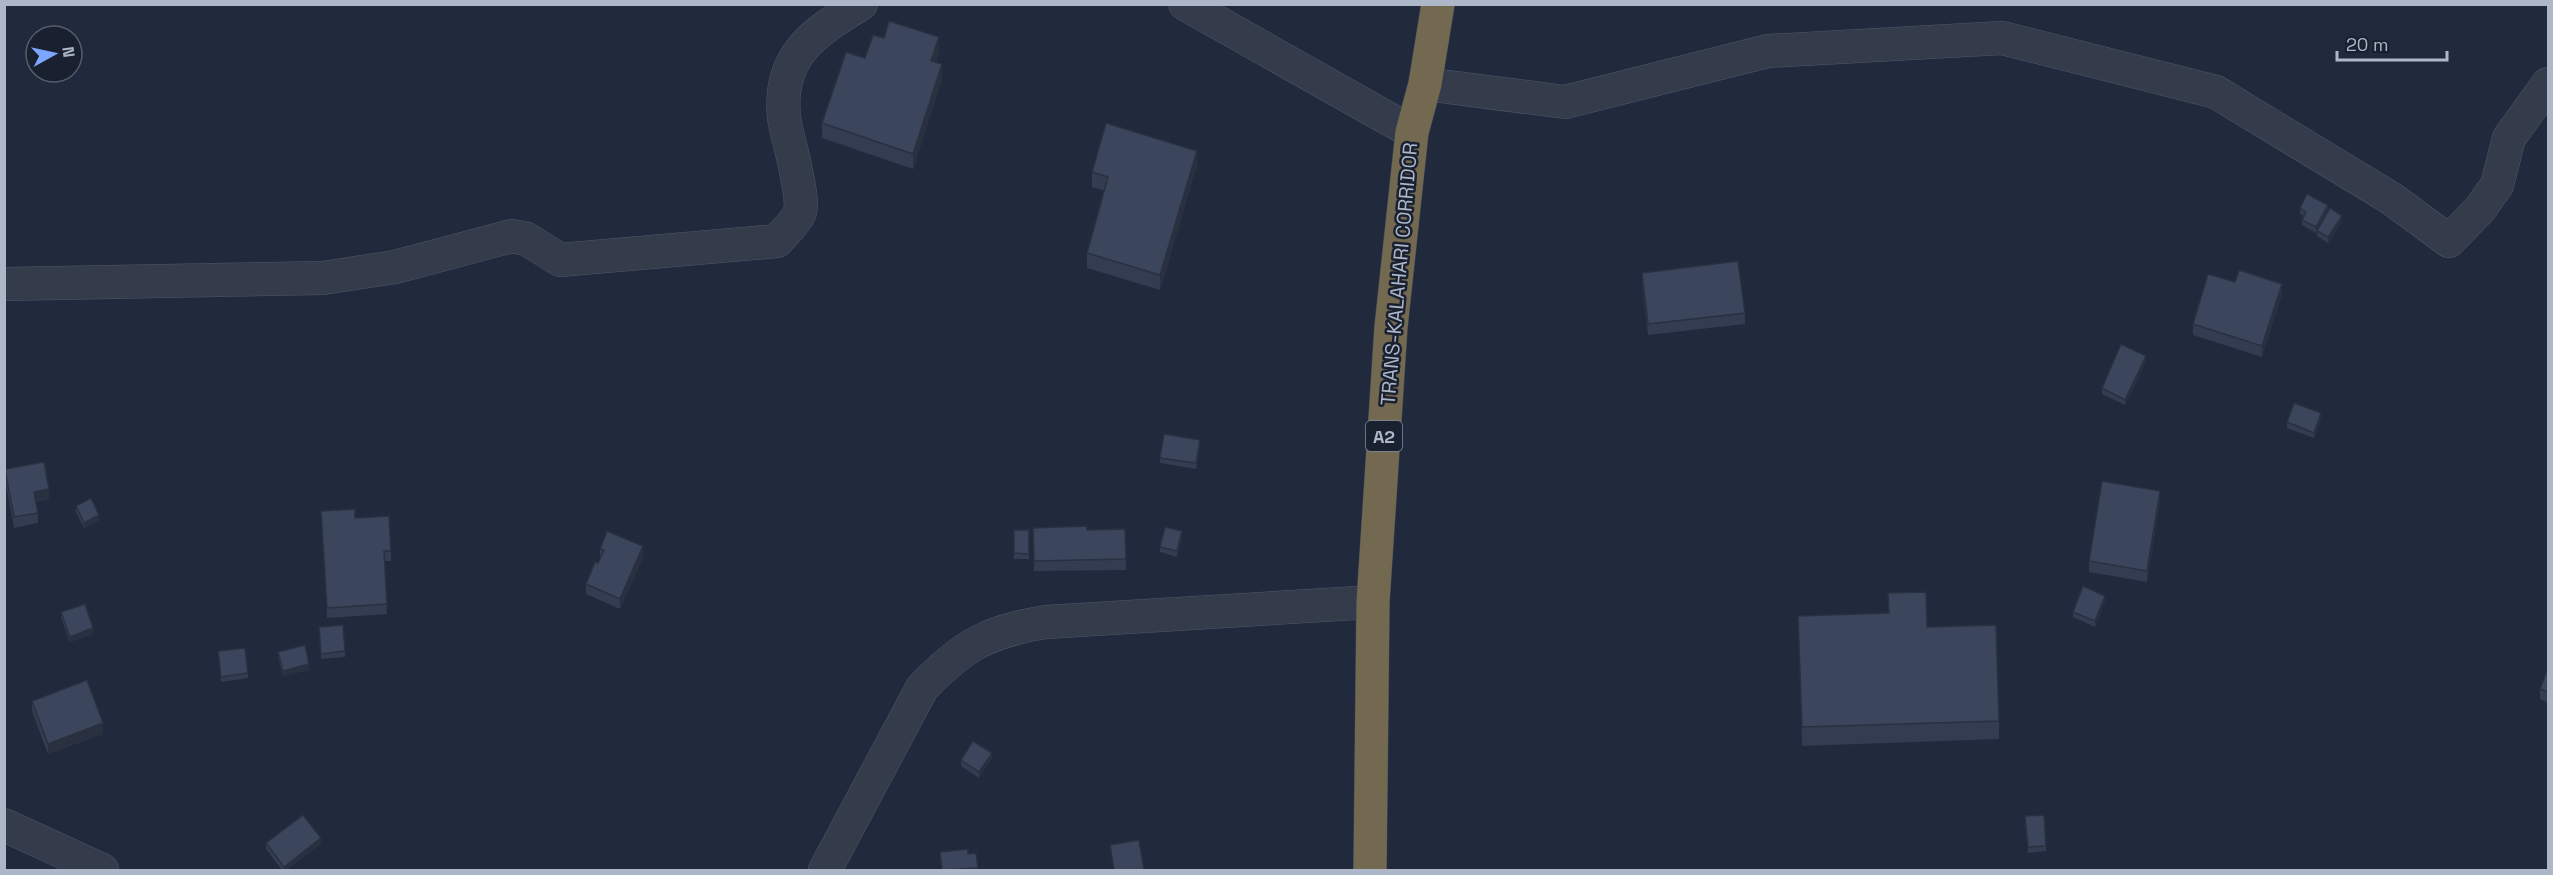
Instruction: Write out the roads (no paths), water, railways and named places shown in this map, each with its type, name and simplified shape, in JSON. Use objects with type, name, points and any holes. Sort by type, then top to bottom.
[{"type":"highway","name":"TRANS-KALAHARI CORRIDOR","points":[[1370,870],[1372,602],[1391,327],[1412,132],[1425,84],[1438,4]]},
{"type":"street","points":[[4,284],[323,278],[394,267],[512,236],[527,239],[561,260],[777,241],[800,212],[799,193],[785,119],[783,94],[787,71],[801,48],[831,22],[861,4]]},
{"type":"street","points":[[1185,4],[1412,132]]},
{"type":"street","points":[[1425,84],[1565,102],[1768,51],[2002,38],[2216,92],[2392,199],[2449,240],[2481,209],[2497,185],[2509,138],[2548,84]]},
{"type":"street","points":[[825,870],[922,688],[945,665],[984,637],[1016,627],[1046,622],[1372,602]]},
{"type":"street","points":[[4,825],[102,870]]}]
